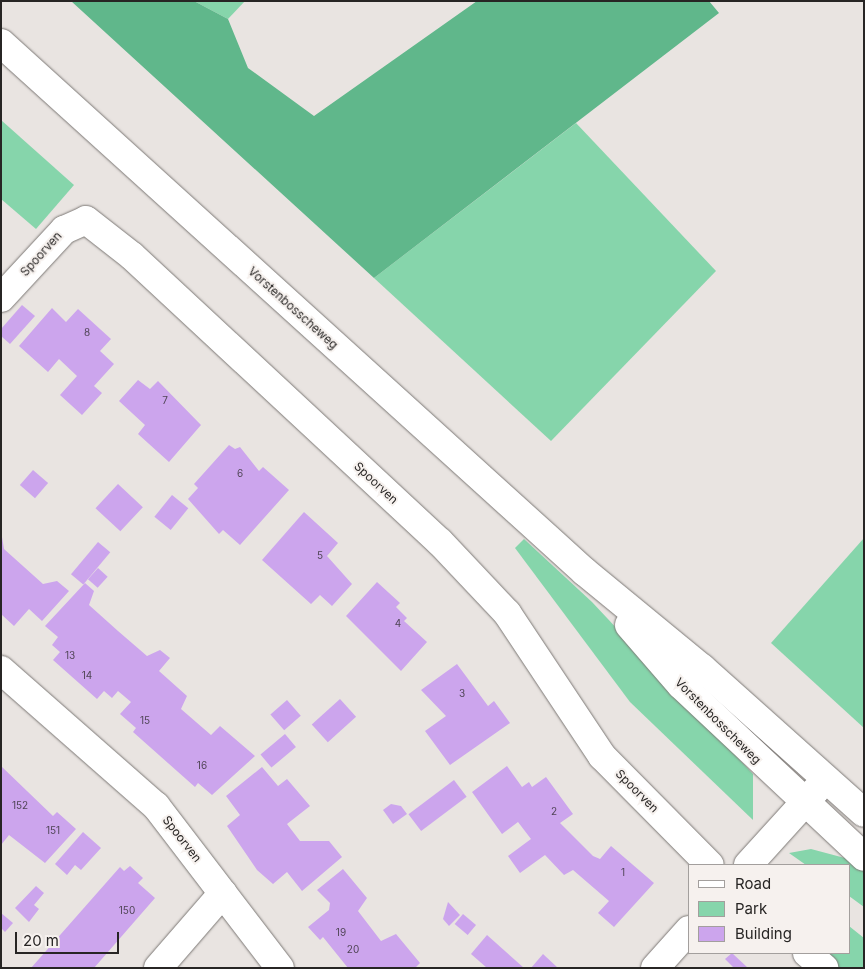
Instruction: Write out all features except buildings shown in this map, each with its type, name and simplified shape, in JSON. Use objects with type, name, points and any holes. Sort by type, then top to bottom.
[{"type":"street","name":"Vorstenbosscheweg","points":[[1,43],[584,572],[702,668],[864,813]]},
{"type":"street","name":"Spoorven","points":[[1,298],[64,230],[86,220],[132,256],[440,542],[506,613],[602,756],[709,864]]},
{"type":"street","name":"Vorstenbosscheweg","points":[[584,572],[681,685],[804,804],[864,857]]},
{"type":"street","name":"Spoorven","points":[[1,670],[156,806],[280,968]]},
{"type":"street","points":[[749,864],[826,779]]},
{"type":"street","points":[[158,968],[223,892]]},
{"type":"street","points":[[655,968],[688,931]]},
{"type":"street","points":[[808,954],[824,968]]},
{"type":"green space","points":[[71,1],[194,1],[228,19],[248,68],[314,116],[477,1],[709,1],[719,13],[374,278]]},
{"type":"green space","points":[[194,1],[245,1],[228,19]]},
{"type":"green space","points":[[1,120],[74,185],[36,229],[1,199]]},
{"type":"green space","points":[[576,123],[716,271],[551,441],[374,278]]},
{"type":"green space","points":[[864,538],[864,728],[771,643]]},
{"type":"green space","points":[[524,539],[592,602],[753,774],[753,820],[630,702],[515,548]]},
{"type":"green space","points":[[811,849],[856,861],[864,868],[864,907],[850,897],[850,864],[805,864],[789,853]]},
{"type":"green space","points":[[850,927],[864,938],[864,968],[836,968],[821,954],[850,954]]}]
